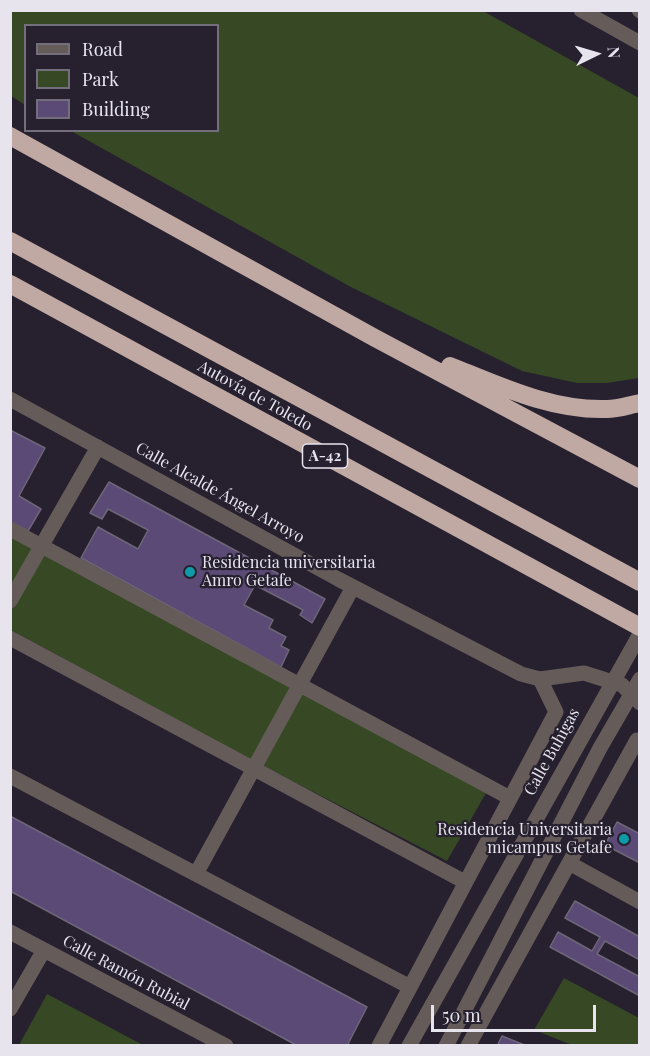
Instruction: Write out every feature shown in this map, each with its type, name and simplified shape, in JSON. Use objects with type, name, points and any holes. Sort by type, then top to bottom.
[{"type":"highway","points":[[10,136],[375,338],[639,479]]},
{"type":"highway","name":"Autovía de Toledo","points":[[10,241],[639,582]]},
{"type":"highway","name":"Autovía de Toledo","points":[[10,284],[639,627]]},
{"type":"highway","points":[[375,338],[536,400],[571,407],[608,409],[639,403]]},
{"type":"street","points":[[581,10],[639,43]]},
{"type":"street","name":"Calle Alcalde Ángel Arroyo","points":[[10,399],[353,587],[521,674],[540,679],[584,673],[622,685],[639,703]]},
{"type":"street","points":[[10,601],[98,447]]},
{"type":"street","points":[[10,528],[510,798]]},
{"type":"street","points":[[196,874],[353,587]]},
{"type":"street","name":"Calle Buhigas","points":[[409,1046],[639,634]]},
{"type":"street","points":[[10,638],[465,882]]},
{"type":"street","points":[[379,1046],[556,712],[540,679]]},
{"type":"street","points":[[446,1046],[600,748],[639,679]]},
{"type":"street","points":[[468,1046],[639,740]]},
{"type":"street","points":[[10,776],[410,987]]},
{"type":"street","points":[[569,863],[639,902]]},
{"type":"street","name":"Calle Ramón Rubial","points":[[10,932],[226,1046]]},
{"type":"street","points":[[10,1009],[44,950]]},
{"type":"green space","points":[[11,10],[483,11],[639,98],[639,378],[607,383],[577,383],[522,371],[349,286],[73,132],[219,132],[219,24],[24,24],[24,104],[11,96]]},
{"type":"green space","points":[[10,534],[486,793],[447,861],[244,756],[11,630]]},
{"type":"green space","points":[[564,978],[639,1018],[639,1045],[572,1045],[534,1030]]},
{"type":"green space","points":[[47,994],[143,1045],[19,1045]]},
{"type":"building","points":[[10,430],[45,448],[19,496],[41,509],[28,531],[10,522]]},
{"type":"building","name":"Residencia universitaria Amro Getafe","points":[[109,482],[325,599],[312,623],[300,615],[303,610],[255,585],[244,605],[273,620],[269,628],[286,637],[281,646],[289,650],[281,667],[81,558],[98,527],[138,549],[148,530],[108,509],[102,519],[90,513]]},
{"type":"building","points":[[10,816],[367,1007],[347,1046],[298,1046],[10,891]]},
{"type":"building","name":"Residencia Universitaria micampus Getafe","points":[[617,822],[640,834],[640,863],[605,845]]},
{"type":"building","points":[[575,901],[640,937],[640,960],[605,941],[597,954],[640,977],[640,996],[550,947],[558,932],[592,951],[600,937],[565,918]]},
{"type":"building","points":[[502,1036],[527,1046],[497,1046]]},
{"type":"place","name":"Residencia universitaria Amro Getafe","points":[[190,572]]},
{"type":"place","name":"Residencia Universitaria micampus Getafe","points":[[624,839]]}]
